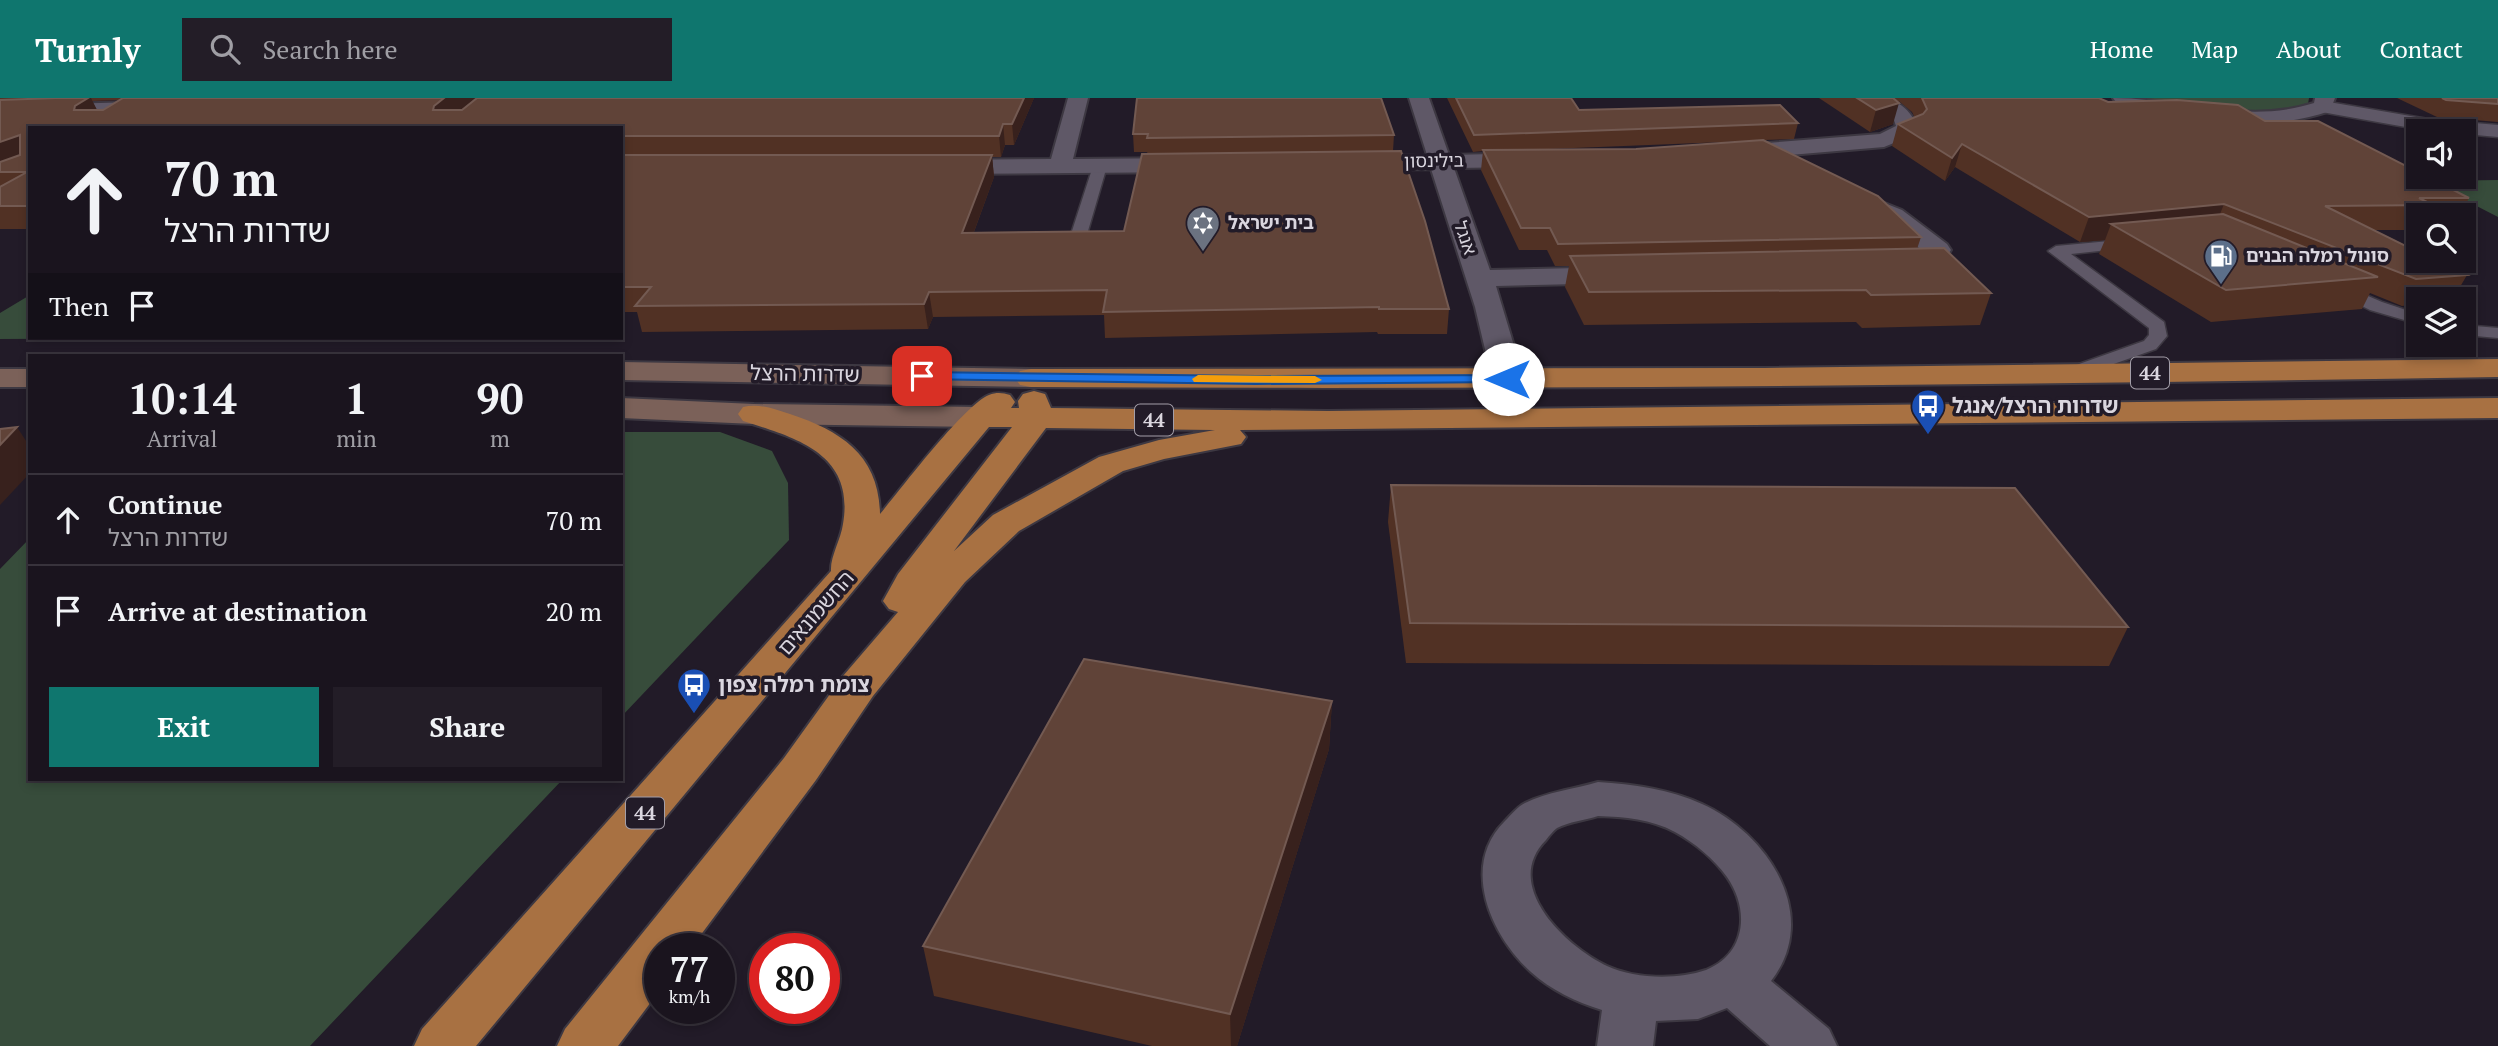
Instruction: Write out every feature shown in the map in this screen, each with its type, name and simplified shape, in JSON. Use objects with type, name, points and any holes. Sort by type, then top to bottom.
[{"type":"highway","name":"44","points":[[1031,378],[1508,379],[2066,375],[2498,368]]},
{"type":"highway","name":"החשמונאים","points":[[442,1046],[846,578],[979,417],[1031,378]]},
{"type":"highway","points":[[858,686],[917,574],[1036,418],[1031,378]]},
{"type":"highway","name":"44","points":[[979,417],[1328,421],[2081,415],[2498,408]]},
{"type":"highway","name":"44","points":[[754,414],[811,432],[843,454],[859,481],[862,521],[846,578]]},
{"type":"highway","name":"44","points":[[672,933],[800,769],[858,686],[951,574],[1006,523],[1111,464],[1160,450],[1328,421]]},
{"type":"highway","name":"44","points":[[585,1046],[644,970]]},
{"type":"main road","name":"שדרות הרצל","points":[[623,371],[1031,378]]},
{"type":"main road","points":[[0,378],[28,378]]},
{"type":"main road","name":"שדרות הרצל","points":[[623,408],[754,414],[979,417]]},
{"type":"street","points":[[1060,167],[1078,98]]},
{"type":"street","name":"אנגל","points":[[1419,98],[1479,278],[1508,379]]},
{"type":"street","points":[[1708,155],[1884,140],[1908,129],[1903,117],[1877,98]]},
{"type":"street","points":[[2123,98],[2187,113],[2229,117],[2305,115],[2324,103],[2428,125],[2498,131]]},
{"type":"street","points":[[0,112],[133,108]]},
{"type":"street","points":[[2286,117],[2309,130]]},
{"type":"street","points":[[1764,151],[1799,169]]},
{"type":"street","name":"בילינסון","points":[[1331,163],[1563,160]]},
{"type":"street","points":[[916,167],[1208,165]]},
{"type":"street","points":[[1846,192],[1893,215],[1935,263]]},
{"type":"street","points":[[1479,278],[1647,275]]},
{"type":"street","points":[[1598,799],[1637,802],[1694,821],[1726,842],[1739,855],[1759,884],[1769,917],[1763,947],[1750,967],[1734,981],[1697,997],[1676,999],[1628,1021],[1587,982],[1550,959],[1524,931],[1508,900],[1506,869],[1516,841],[1537,820],[1564,806],[1598,799]]},
{"type":"street","points":[[1734,981],[1809,1046]]},
{"type":"lane","points":[[1080,231],[1100,166]]},
{"type":"lane","points":[[2066,375],[2150,345],[2158,336],[2158,326],[2056,251],[2147,242]]},
{"type":"lane","points":[[2329,284],[2376,306],[2406,315]]},
{"type":"lane","points":[[2476,331],[2498,333]]},
{"type":"green space","points":[[2138,98],[2309,98],[2308,104],[2292,111],[2263,114]]},
{"type":"green space","points":[[2476,180],[2498,180],[2498,217],[2476,206],[2476,203],[2444,189],[2476,189]]},
{"type":"green space","points":[[28,296],[28,339],[0,339],[0,313]]},
{"type":"green space","points":[[623,432],[720,432],[772,451],[788,483],[789,540],[623,715]]},
{"type":"green space","points":[[28,540],[28,781],[561,781],[310,1046],[0,1046],[0,569]]},
{"type":"building","points":[[88,98],[75,106],[74,110],[103,110],[123,98],[444,98],[433,110],[462,110],[477,98],[1024,98],[1012,124],[1003,124],[999,136],[623,136],[623,126],[28,126],[28,206],[0,206],[0,187],[27,172],[0,172],[0,162],[20,155],[20,135],[0,142],[0,100]]},
{"type":"building","points":[[1137,98],[1381,98],[1394,135],[1147,138],[1148,134],[1133,134]]},
{"type":"building","points":[[1456,98],[1571,98],[1579,110],[1780,105],[1798,123],[1474,135]]},
{"type":"building","points":[[1857,98],[1893,98],[1899,103],[1876,110]]},
{"type":"building","points":[[1922,98],[2099,98],[2108,102],[2177,100],[2238,105],[2265,121],[2318,121],[2406,166],[2406,189],[2451,189],[2469,198],[2419,198],[2429,203],[2406,203],[2406,205],[2325,206],[2406,246],[2406,273],[2467,275],[2416,279],[2224,204],[2089,217],[1962,144],[1952,158],[1898,124],[1923,114],[1927,109]]},
{"type":"building","points":[[2442,98],[2498,98],[2498,104],[2446,100]]},
{"type":"building","points":[[1763,140],[1878,196],[1921,237],[1558,244],[1550,228],[1521,228],[1483,150],[1636,149]]},
{"type":"building","points":[[1401,151],[1425,221],[1449,309],[1379,307],[1103,312],[1107,290],[929,292],[924,304],[635,306],[651,287],[623,287],[623,155],[992,155],[962,233],[1124,231],[1142,154]]},
{"type":"building","points":[[2223,214],[2378,277],[2226,290],[2111,224]]},
{"type":"building","points":[[1944,248],[1991,293],[1871,295],[1866,290],[1589,292],[1570,256]]},
{"type":"building","points":[[17,427],[0,445],[0,429]]},
{"type":"building","points":[[1391,485],[2015,488],[2128,627],[1410,623]]},
{"type":"building","points":[[1084,659],[1332,701],[1230,1014],[923,946]]},
{"type":"slow traffic","points":[[1198,379],[1315,380]]},
{"type":"place","name":"בית ישראל","points":[[1203,253]]},
{"type":"place","name":"סונול רמלה הבנים","points":[[2221,286]]},
{"type":"place","name":"שדרות הרצל/אנגל","points":[[1928,436]]},
{"type":"place","name":"צומת רמלה צפון","points":[[694,715]]},
{"type":"route","points":[[922,376],[1256,380],[1508,379]]}]
